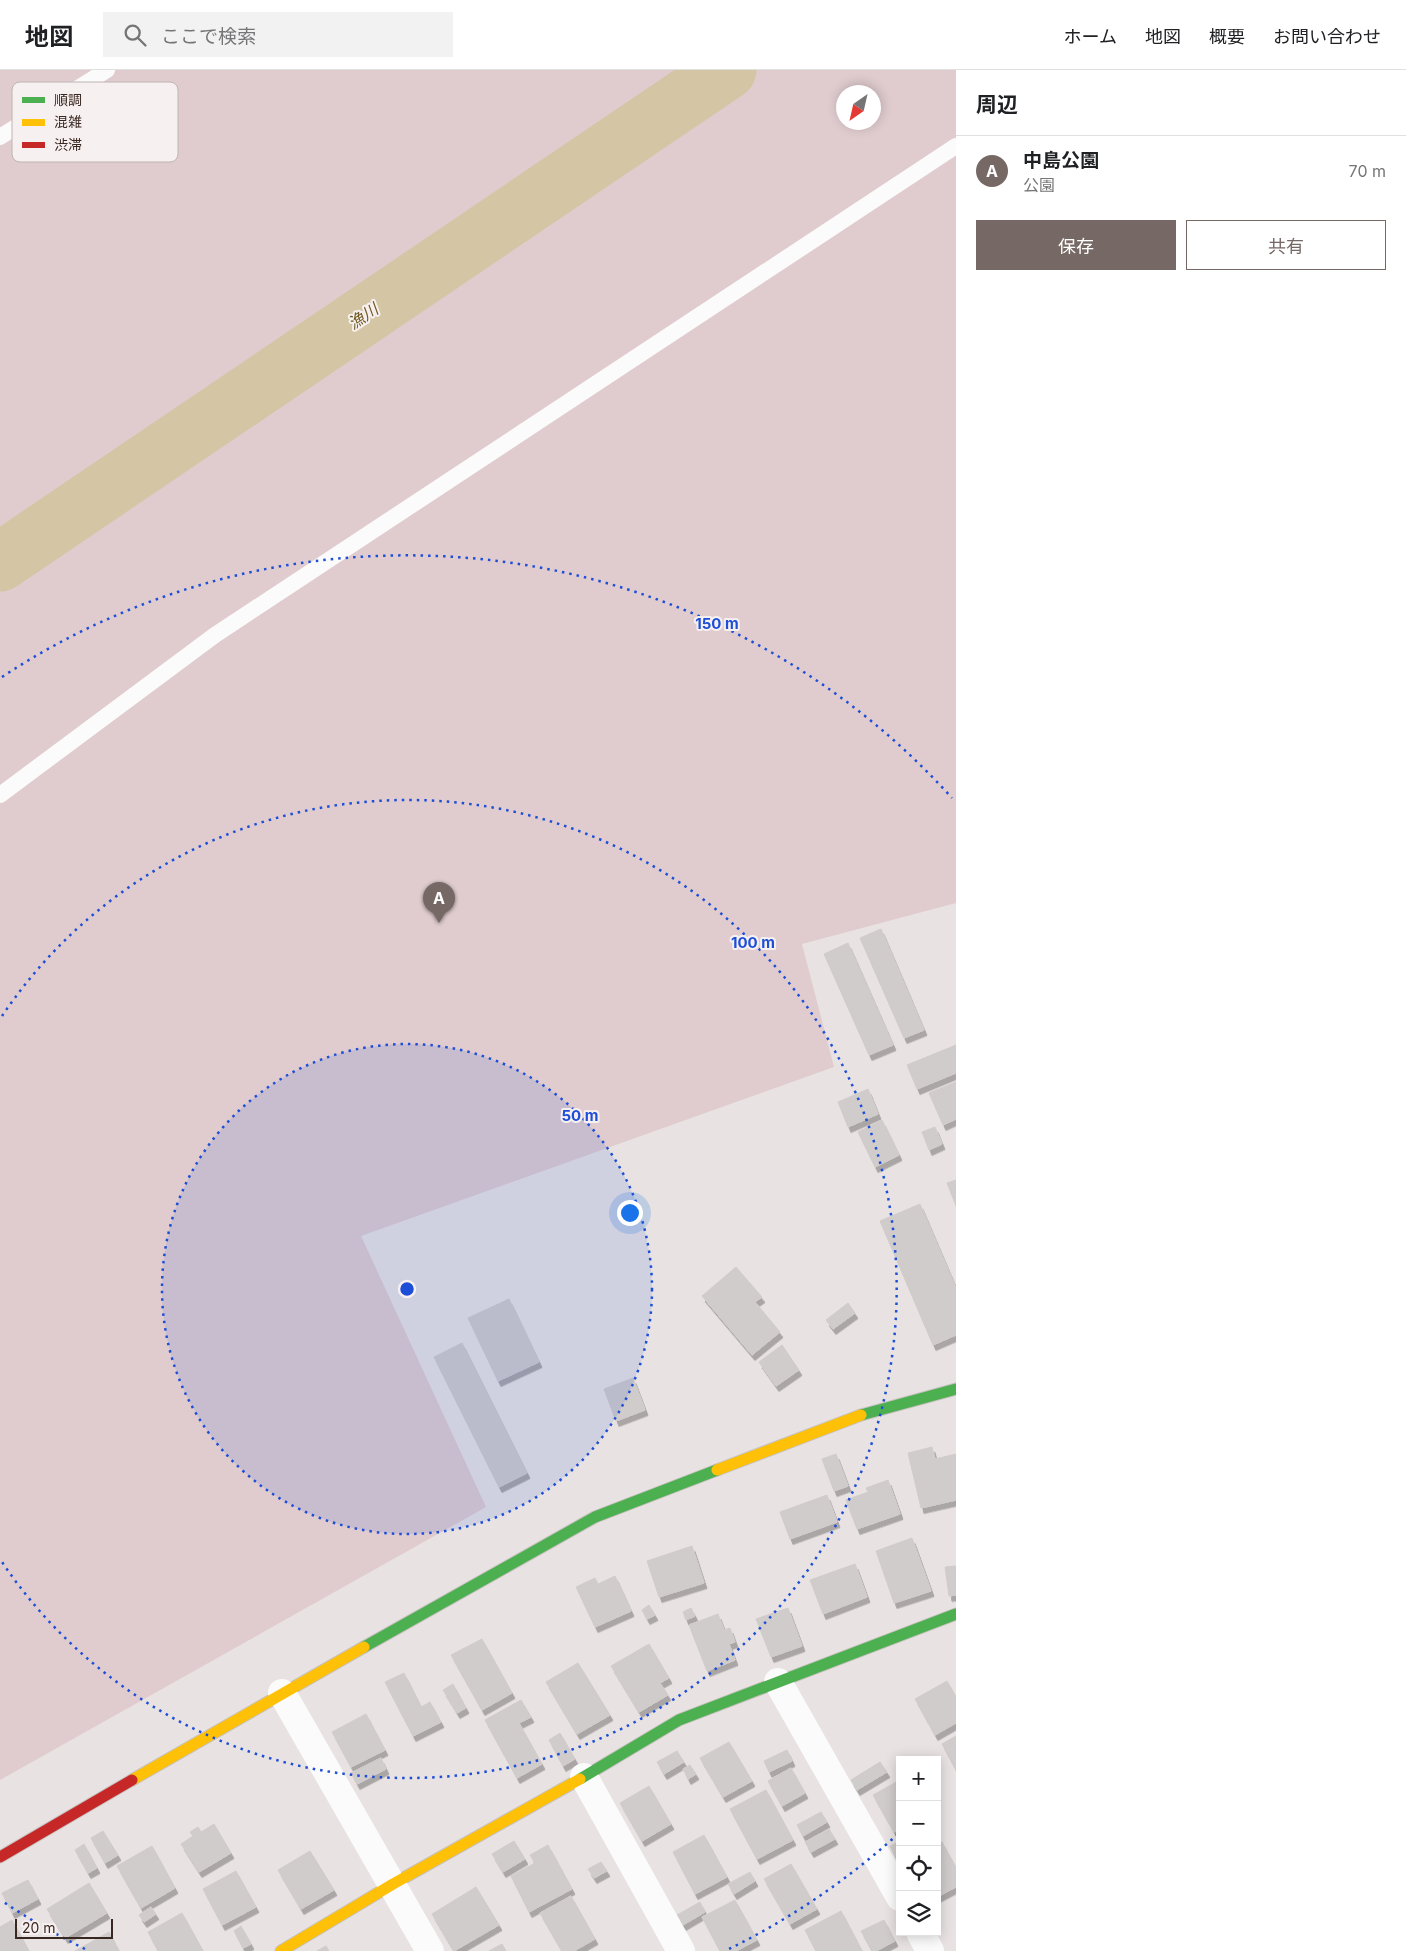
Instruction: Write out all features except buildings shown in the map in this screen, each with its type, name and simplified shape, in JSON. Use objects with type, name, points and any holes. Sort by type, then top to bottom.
[{"type":"street","points":[[0,1857],[282,1693],[595,1517],[872,1411],[956,1389]]},
{"type":"street","points":[[281,1951],[393,1884],[584,1777],[679,1720],[956,1614]]},
{"type":"street","points":[[778,1682],[897,1891]]},
{"type":"street","points":[[282,1693],[430,1951]]},
{"type":"street","points":[[584,1777],[681,1951]]},
{"type":"street","points":[[922,1936],[930,1951]]},
{"type":"lane","points":[[89,82],[108,70]]},
{"type":"lane","points":[[0,137],[12,130]]},
{"type":"lane","points":[[0,795],[215,635],[956,146]]},
{"type":"shaded area","points":[[0,70],[956,70],[956,903],[802,944],[834,1067],[361,1236],[486,1507],[0,1780]]},
{"type":"waterway","name":"漁川","points":[[0,562],[727,70]]},
{"type":"traffic: fast","points":[[861,1415],[956,1389]]},
{"type":"traffic: fast","points":[[364,1647],[595,1517],[717,1470]]},
{"type":"traffic: fast","points":[[580,1779],[679,1720],[956,1614]]},
{"type":"traffic: slow","points":[[717,1470],[861,1415]]},
{"type":"traffic: slow","points":[[132,1780],[364,1647]]},
{"type":"traffic: slow","points":[[281,1951],[393,1884],[580,1779]]},
{"type":"traffic: jam","points":[[0,1857],[132,1780]]},
{"type":"place","name":"中島公園","points":[[439,923]]}]
